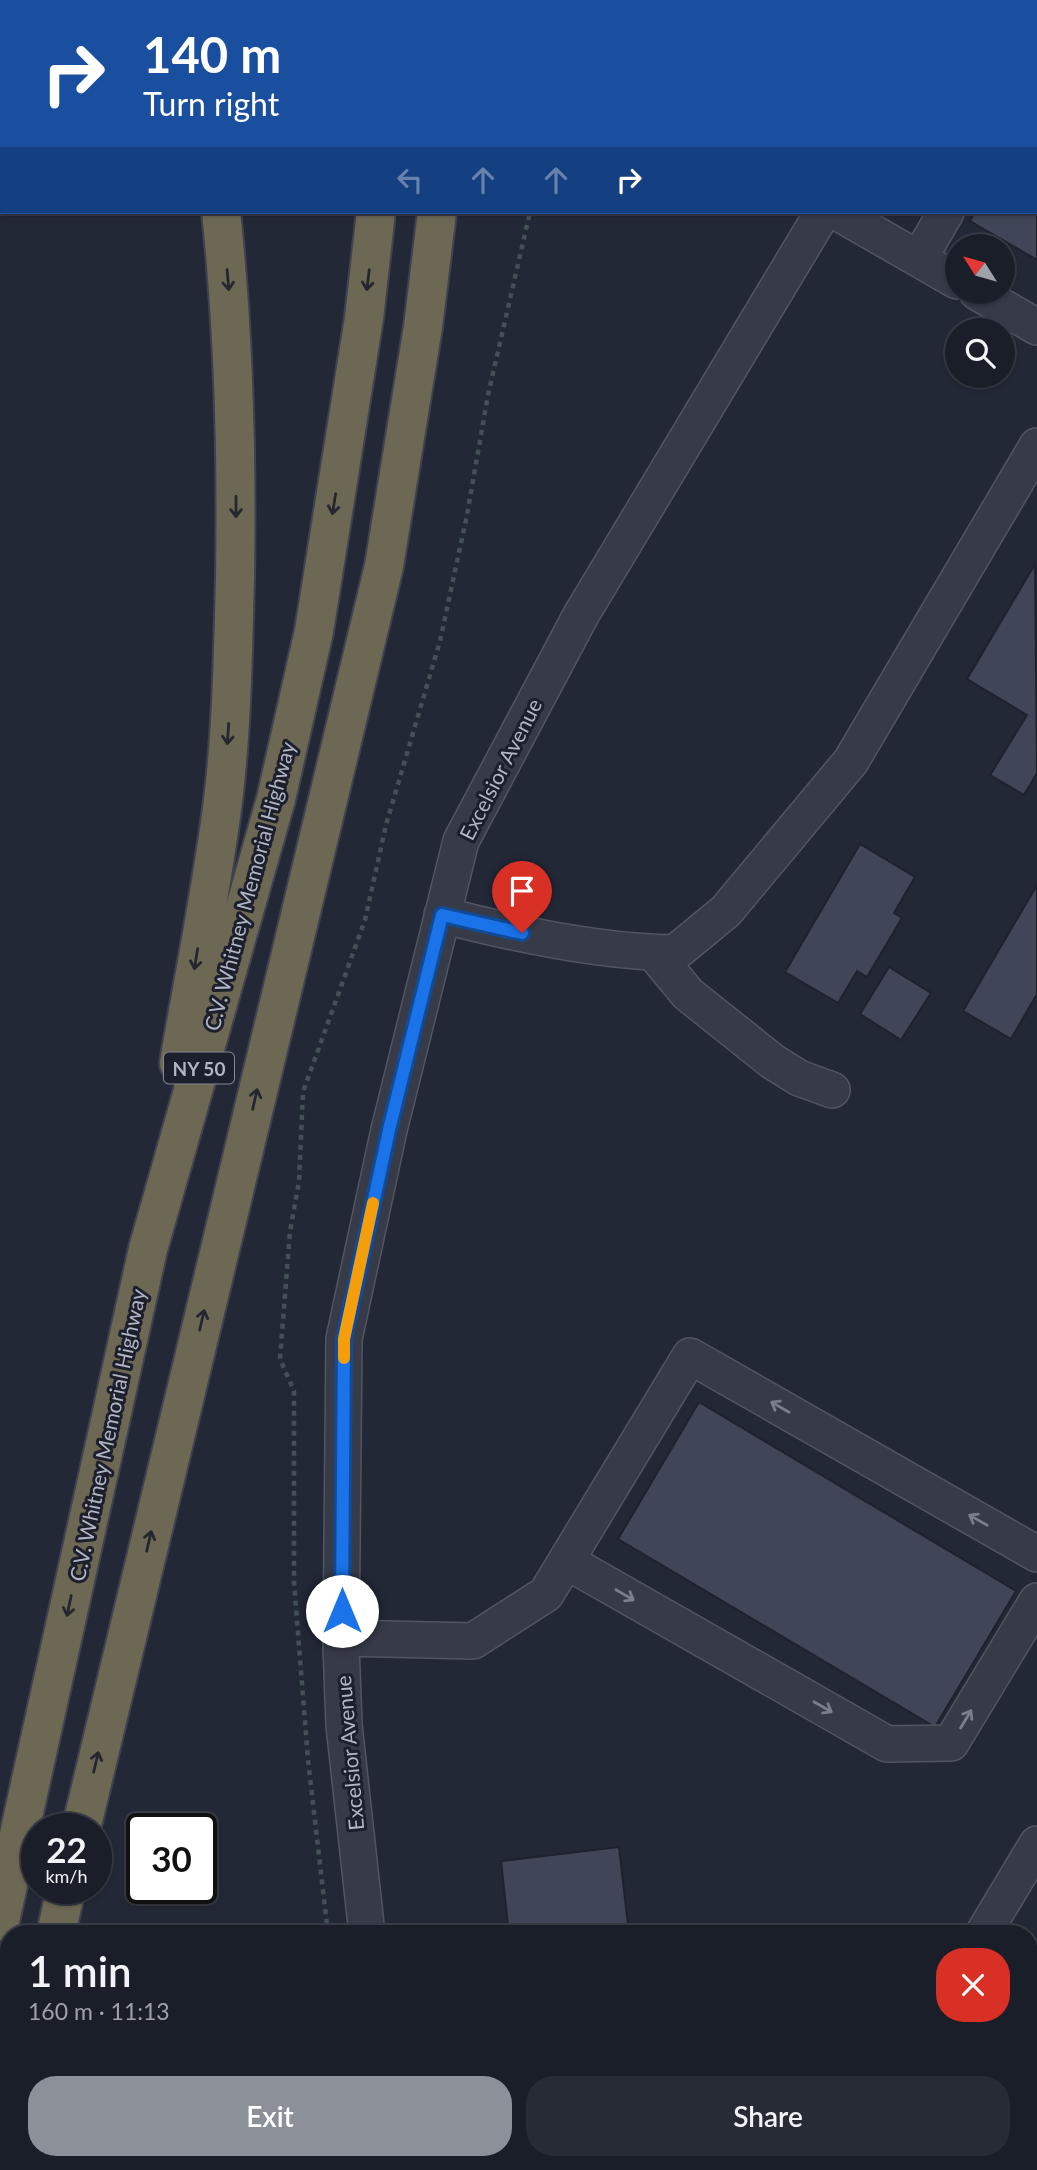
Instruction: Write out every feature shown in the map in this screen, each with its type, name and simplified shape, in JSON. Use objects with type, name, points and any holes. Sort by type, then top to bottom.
[{"type":"highway","points":[[148,1249],[223,800],[233,668],[235,395],[229,284],[221,214]]},
{"type":"highway","name":"C.V. Whitney Memorial Highway","points":[[0,1921],[148,1249],[276,799],[314,631],[364,318],[376,214]]},
{"type":"highway","name":"NY 50","points":[[85,1813],[384,566],[423,327],[437,214]]},
{"type":"highway","points":[[57,1925],[62,1904]]},
{"type":"street","name":"Excelsior Avenue","points":[[366,1925],[344,1725],[344,1339],[389,1130],[461,841],[580,615],[821,214]]},
{"type":"street","name":"Excelsior Avenue","points":[[824,214],[945,274]]},
{"type":"street","points":[[919,259],[945,214]]},
{"type":"street","points":[[998,304],[1037,327]]},
{"type":"street","points":[[442,915],[499,929],[641,953],[675,953],[726,911],[851,761],[1037,446]]},
{"type":"street","points":[[654,953],[688,994],[772,1061],[799,1078],[832,1090]]},
{"type":"street","points":[[342,1639],[473,1641],[546,1594],[690,1356],[1037,1554]]},
{"type":"street","points":[[566,1561],[887,1744],[951,1744],[1037,1601]]},
{"type":"street","points":[[988,1925],[1037,1844]]},
{"type":"path","points":[[294,1391],[280,1359],[290,1231],[299,1182],[303,1092],[365,920],[386,825],[440,641],[467,514],[488,395],[530,214]]},
{"type":"building","points":[[974,214],[1037,214],[1037,260],[1015,247],[1015,234],[992,234],[970,221]]},
{"type":"building","points":[[1035,564],[1037,773],[1024,795],[990,775],[1027,715],[967,679]]},
{"type":"building","points":[[860,844],[915,877],[894,913],[902,918],[867,977],[857,971],[838,1003],[785,972]]},
{"type":"building","points":[[1037,885],[1037,994],[1011,1039],[963,1011]]},
{"type":"building","points":[[889,967],[931,993],[901,1040],[860,1014]]},
{"type":"building","points":[[699,1402],[1016,1591],[935,1727],[618,1539]]},
{"type":"building","points":[[619,1847],[628,1925],[508,1925],[501,1861]]},
{"type":"slow traffic","points":[[344,1358],[344,1339],[373,1203]]},
{"type":"route","points":[[342,1611],[344,1339],[389,1130],[442,915],[522,933]]}]
